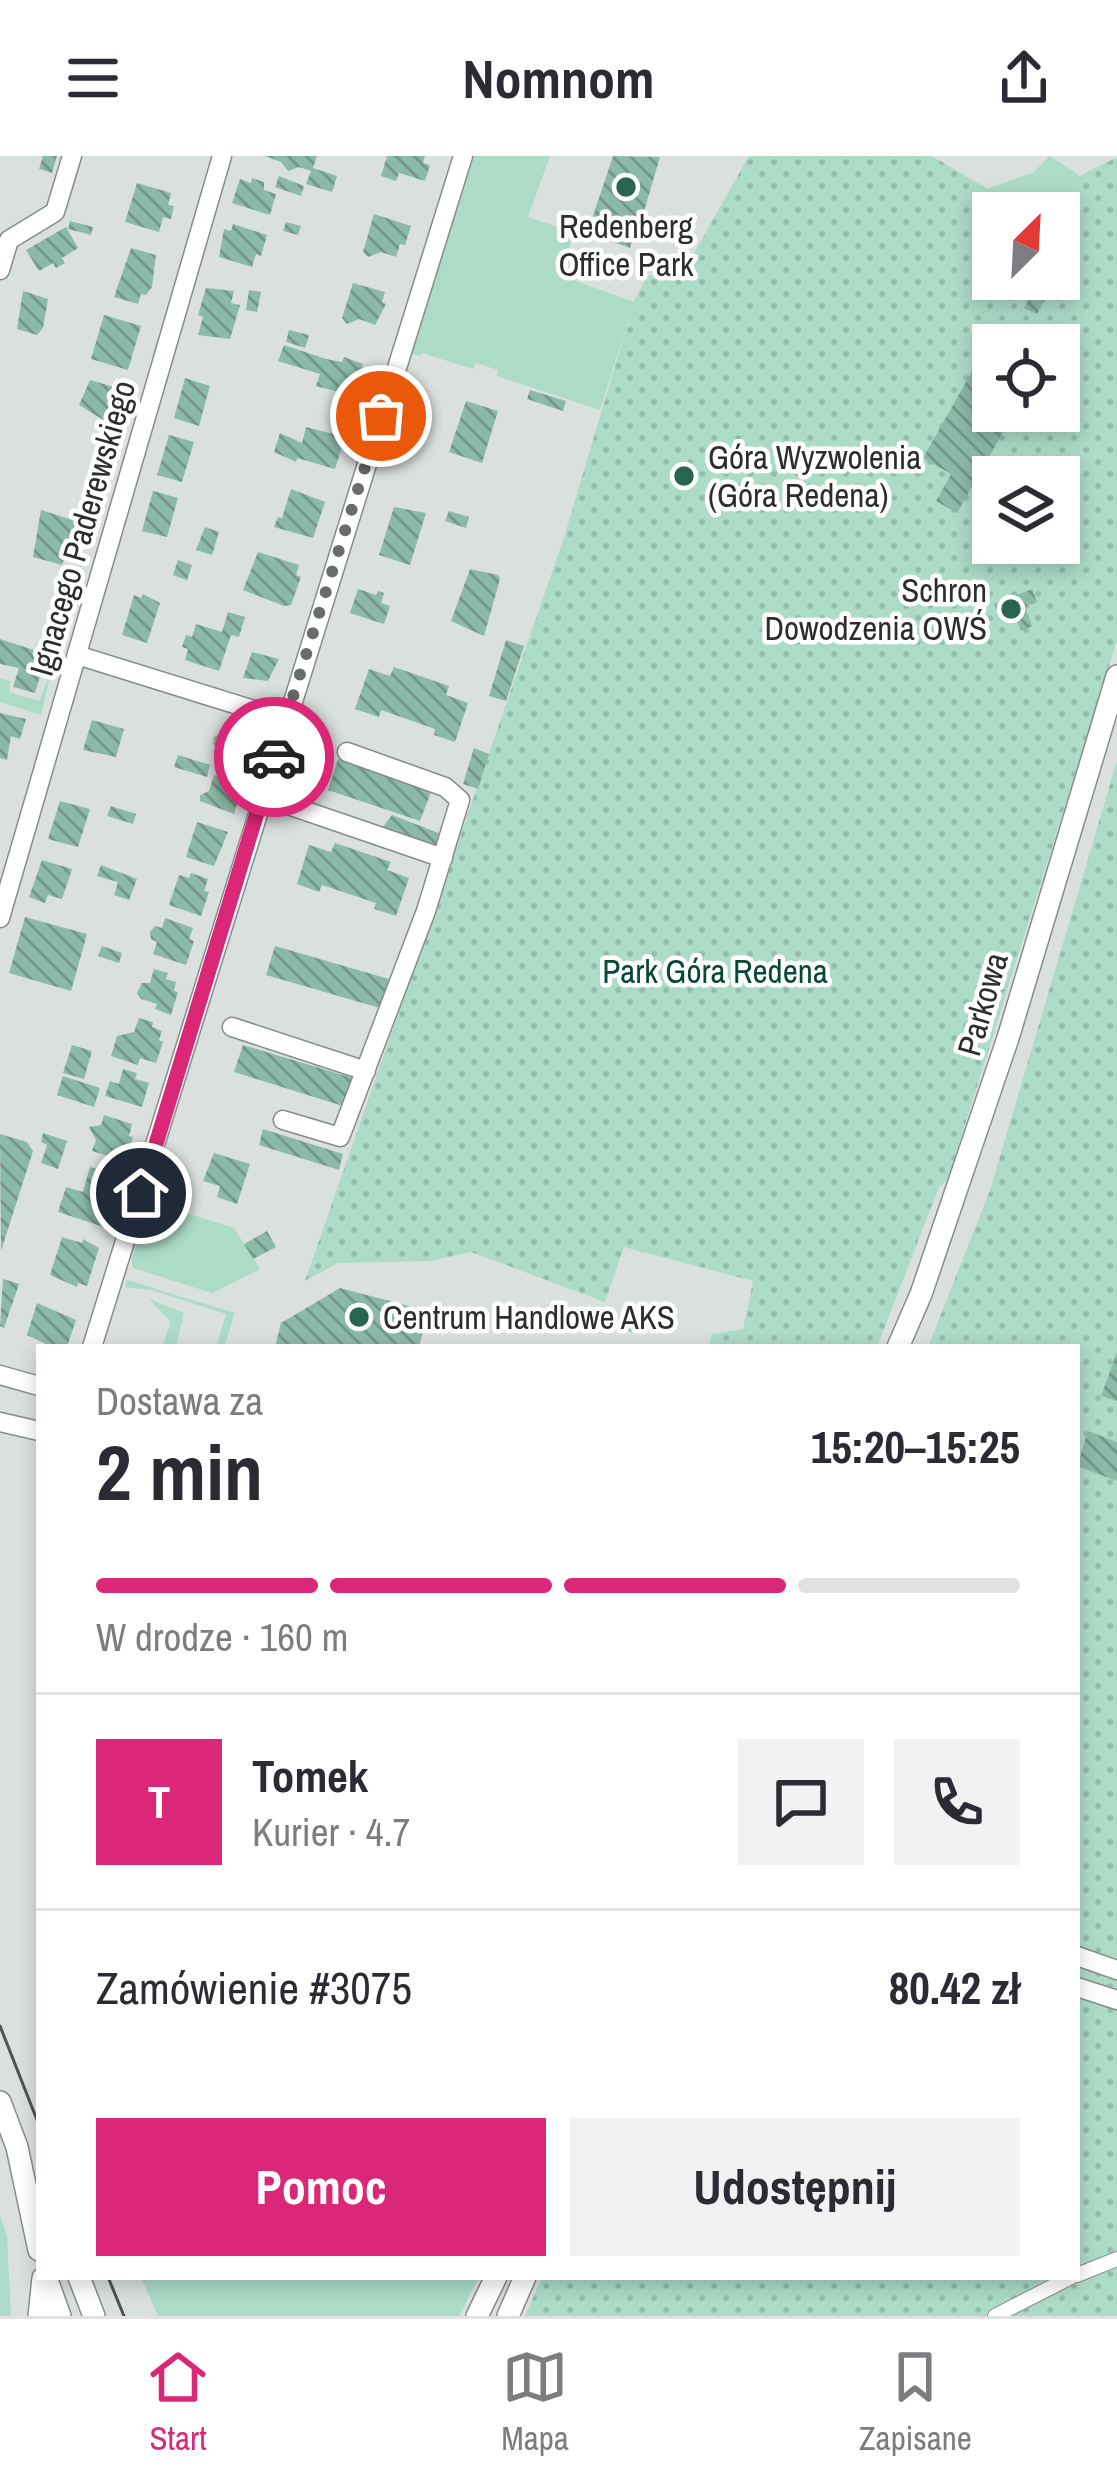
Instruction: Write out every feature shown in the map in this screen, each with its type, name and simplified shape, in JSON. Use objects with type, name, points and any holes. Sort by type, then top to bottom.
[{"type":"street","points":[[0,270],[9,240],[55,212],[72,156]]},
{"type":"street","name":"Ignacego Paderewskiego","points":[[0,918],[222,156]]},
{"type":"street","points":[[93,1344],[463,156]]},
{"type":"street","points":[[77,655],[286,720]]},
{"type":"street","name":"Parkowa","points":[[899,1344],[954,1202],[1008,1039],[1117,676]]},
{"type":"street","points":[[284,1120],[340,1137],[455,825],[460,800],[457,793],[347,752]]},
{"type":"street","points":[[262,796],[443,858]]},
{"type":"street","points":[[232,1027],[366,1071]]},
{"type":"street","points":[[0,1375],[36,1385]]},
{"type":"street","points":[[0,1421],[36,1431]]},
{"type":"street","points":[[1080,1957],[1117,1970]]},
{"type":"street","points":[[1080,1988],[1117,2000]]},
{"type":"street","points":[[0,2102],[17,2146],[36,2236]]},
{"type":"street","points":[[17,2146],[36,2176]]},
{"type":"street","points":[[1080,2274],[1117,2259]]},
{"type":"street","points":[[39,2316],[45,2280]]},
{"type":"street","points":[[46,2280],[60,2316]]},
{"type":"street","points":[[80,2280],[94,2316]]},
{"type":"street","points":[[478,2316],[495,2280]]},
{"type":"street","points":[[508,2316],[524,2280]]},
{"type":"street","points":[[995,2316],[1066,2280]]},
{"type":"green space","points":[[472,156],[550,156],[528,217],[570,231],[562,276],[634,302],[600,410],[497,376],[498,370],[476,363],[473,369],[410,353]]},
{"type":"green space","name":"Park Góra Redena","points":[[749,156],[932,156],[993,192],[972,192],[972,300],[1080,300],[1080,192],[1060,192],[1117,158],[1117,640],[948,1179],[939,1187],[878,1344],[709,1344],[712,1334],[743,1329],[753,1281],[624,1247],[605,1302],[471,1252],[430,1261],[338,1263],[305,1281],[563,541],[634,302],[647,276],[685,269]]},
{"type":"green space","points":[[1049,156],[1078,174],[1117,234],[1080,221],[1080,192],[982,191],[1034,172]]},
{"type":"green space","points":[[52,668],[41,715],[0,702],[0,678],[10,681],[9,692],[39,701]]},
{"type":"green space","points":[[1117,761],[1117,2316],[525,2316],[541,2280],[1080,2280],[1080,1344],[929,1344],[990,1190]]},
{"type":"green space","points":[[152,1202],[234,1228],[260,1269],[212,1293],[133,1268],[131,1259]]},
{"type":"green space","points":[[127,1280],[235,1313],[225,1344],[217,1344],[226,1314],[151,1290],[125,1287]]},
{"type":"green space","points":[[149,1299],[184,1313],[177,1344],[163,1344],[171,1322]]},
{"type":"green space","points":[[0,2215],[7,2236],[11,2316],[0,2316]]},
{"type":"green space","points":[[142,2280],[477,2280],[459,2316],[158,2316]]},
{"type":"building","points":[[43,156],[57,156],[52,173],[39,169]]},
{"type":"building","points":[[265,156],[317,156],[313,168],[337,176],[332,192],[306,184],[311,171],[299,167],[288,171],[281,162]]},
{"type":"building","points":[[387,156],[425,156],[423,163],[430,165],[425,181],[399,173],[396,181],[381,176]]},
{"type":"building","name":"Redenberg Office Park","points":[[613,156],[660,157],[630,248],[598,237],[605,220],[593,216]]},
{"type":"building","points":[[279,176],[304,186],[301,196],[275,187]]},
{"type":"building","points":[[252,178],[276,194],[270,215],[232,203],[240,179],[251,183]]},
{"type":"building","points":[[137,183],[171,193],[171,219],[163,217],[159,232],[125,222]]},
{"type":"building","points":[[374,214],[411,226],[396,257],[381,252],[368,257],[363,252]]},
{"type":"building","points":[[70,221],[93,227],[91,235],[68,229]]},
{"type":"building","points":[[286,222],[301,226],[298,235],[283,231]]},
{"type":"building","points":[[233,224],[267,235],[252,267],[219,257],[224,229],[231,231]]},
{"type":"building","points":[[66,227],[78,248],[62,258],[65,263],[39,271],[26,250]]},
{"type":"building","points":[[131,248],[156,255],[152,287],[141,294],[138,304],[114,297]]},
{"type":"building","points":[[353,283],[385,292],[382,302],[386,304],[375,325],[359,319],[347,324],[342,318]]},
{"type":"building","points":[[206,288],[234,291],[231,303],[240,305],[230,339],[198,335]]},
{"type":"building","points":[[249,290],[261,292],[257,312],[246,310]]},
{"type":"building","points":[[23,291],[48,299],[43,328],[37,335],[17,329]]},
{"type":"building","points":[[1028,300],[1045,300],[1037,314],[1024,308]]},
{"type":"building","points":[[104,315],[141,326],[128,370],[91,359]]},
{"type":"building","points":[[289,330],[309,335],[305,348],[286,342]]},
{"type":"building","points":[[284,345],[326,359],[342,362],[344,357],[363,364],[357,397],[316,386],[320,374],[278,361]]},
{"type":"building","points":[[972,371],[972,432],[1003,432],[989,456],[972,456],[972,487],[957,513],[936,501],[951,474],[923,458]]},
{"type":"building","points":[[185,378],[210,386],[199,426],[174,418]]},
{"type":"building","points":[[90,380],[117,388],[105,421],[79,405]]},
{"type":"building","points":[[530,390],[566,401],[563,411],[527,399]]},
{"type":"building","points":[[466,401],[498,411],[482,463],[449,452]]},
{"type":"building","points":[[306,427],[345,437],[335,469],[297,458],[296,462],[274,452],[280,433],[302,443]]},
{"type":"building","points":[[169,435],[194,442],[182,482],[157,475]]},
{"type":"building","points":[[291,489],[325,502],[313,538],[274,527],[278,517],[282,518]]},
{"type":"building","points":[[153,491],[178,498],[167,537],[142,531]]},
{"type":"building","points":[[394,507],[426,513],[410,565],[379,555]]},
{"type":"building","points":[[41,510],[79,522],[74,540],[65,538],[63,545],[68,546],[62,565],[33,557]]},
{"type":"building","points":[[449,511],[469,517],[466,528],[445,521]]},
{"type":"building","points":[[205,527],[219,532],[212,555],[196,550]]},
{"type":"building","points":[[258,552],[299,565],[296,575],[301,577],[291,605],[243,590]]},
{"type":"building","points":[[178,560],[192,565],[187,580],[173,575]]},
{"type":"building","points":[[470,569],[500,579],[484,636],[451,621]]},
{"type":"building","points":[[358,589],[384,593],[381,603],[390,606],[384,624],[350,613]]},
{"type":"building","name":"Schron Dowodzenia OWŚ","points":[[1032,589],[1037,602],[1025,607],[1032,626],[1021,631],[1013,611],[999,616],[994,604]]},
{"type":"building","points":[[143,594],[160,603],[147,643],[122,635],[134,595],[141,598]]},
{"type":"building","points":[[228,612],[245,617],[239,637],[231,635],[219,671],[185,660],[186,635],[192,637],[196,624],[222,632]]},
{"type":"building","points":[[0,639],[40,652],[35,693],[13,687],[19,668],[0,664]]},
{"type":"building","points":[[506,640],[524,646],[506,701],[489,696]]},
{"type":"building","points":[[252,652],[279,659],[268,681],[243,678]]},
{"type":"building","points":[[394,667],[449,686],[446,695],[468,703],[455,742],[434,735],[435,729],[381,710],[379,717],[355,709],[369,669],[390,676]]},
{"type":"building","points":[[0,713],[26,719],[20,739],[11,736],[7,760],[0,758]]},
{"type":"building","points":[[92,720],[124,729],[116,757],[83,750]]},
{"type":"building","points":[[303,720],[320,726],[317,735],[300,729]]},
{"type":"building","points":[[226,723],[254,732],[247,769],[215,759],[214,737],[223,733]]},
{"type":"building","points":[[474,748],[489,754],[478,789],[463,784]]},
{"type":"building","points":[[178,755],[210,765],[207,777],[174,767]]},
{"type":"building","points":[[338,759],[431,792],[420,821],[328,790]]},
{"type":"building","points":[[214,775],[241,790],[234,814],[200,801]]},
{"type":"building","points":[[60,801],[90,809],[78,847],[48,839]]},
{"type":"building","points":[[111,806],[136,814],[133,824],[107,816]]},
{"type":"building","points":[[392,815],[441,834],[435,849],[383,827]]},
{"type":"building","points":[[197,822],[228,832],[214,866],[186,857]]},
{"type":"building","points":[[335,843],[391,862],[387,870],[409,878],[396,916],[374,909],[376,903],[322,885],[319,892],[297,884],[309,845],[331,852]]},
{"type":"building","points":[[42,860],[72,869],[62,899],[48,895],[45,903],[29,897]]},
{"type":"building","points":[[101,865],[137,879],[129,900],[114,895],[118,882],[97,876]]},
{"type":"building","points":[[191,873],[208,879],[201,916],[169,905],[179,875],[189,878]]},
{"type":"building","points":[[25,917],[87,934],[71,991],[9,973]]},
{"type":"building","points":[[165,918],[193,928],[186,965],[153,954],[157,942],[150,932],[155,926],[162,928]]},
{"type":"building","points":[[102,946],[122,953],[119,963],[98,956]]},
{"type":"building","points":[[275,946],[389,979],[380,1008],[266,975]]},
{"type":"building","points":[[154,969],[168,973],[166,979],[176,982],[171,1015],[155,1009],[157,1004],[137,993],[142,983],[150,983]]},
{"type":"building","points":[[139,1018],[162,1031],[156,1063],[140,1058],[138,1065],[111,1056],[117,1036],[134,1032]]},
{"type":"building","points":[[72,1045],[92,1051],[84,1079],[63,1073]]},
{"type":"building","points":[[243,1045],[356,1079],[346,1107],[234,1072]]},
{"type":"building","points":[[123,1069],[149,1083],[142,1107],[105,1096],[110,1081],[119,1084]]},
{"type":"building","points":[[63,1076],[100,1088],[94,1107],[57,1095]]},
{"type":"building","points":[[104,1115],[132,1124],[125,1161],[92,1151],[96,1140],[89,1127],[101,1125]]},
{"type":"building","points":[[263,1129],[343,1154],[339,1170],[259,1145]]},
{"type":"building","points":[[43,1133],[67,1141],[58,1169],[41,1163],[47,1145],[41,1142]]},
{"type":"building","points":[[0,1134],[27,1142],[33,1151],[1,1251]]},
{"type":"building","points":[[214,1153],[250,1164],[237,1204],[217,1197],[220,1186],[203,1181]]},
{"type":"building","points":[[90,1167],[120,1177],[104,1227],[58,1212],[66,1187],[83,1192]]},
{"type":"building","points":[[267,1231],[276,1247],[253,1259],[244,1244]]},
{"type":"building","points":[[62,1237],[82,1243],[83,1239],[99,1248],[87,1286],[78,1283],[77,1287],[50,1275]]},
{"type":"building","points":[[3,1279],[19,1284],[4,1328],[0,1326]]},
{"type":"building","name":"Centrum Handlowe AKS","points":[[340,1288],[428,1311],[420,1344],[276,1344],[281,1323]]},
{"type":"building","points":[[37,1303],[76,1320],[68,1344],[46,1344],[27,1335]]},
{"type":"building","points":[[636,1309],[645,1312],[645,1330],[636,1333],[627,1330],[624,1321],[627,1312]]},
{"type":"building","points":[[1117,1352],[1117,1401],[1101,1396]]},
{"type":"building","points":[[1088,1431],[1117,1442],[1117,1481],[1080,1467]]},
{"type":"tram line","points":[[0,2026],[36,2117]]},
{"type":"tram line","points":[[109,2280],[124,2316]]},
{"type":"way so far","points":[[274,757],[381,416]]},
{"type":"place","name":"Redenberg Office Park","points":[[626,187]]},
{"type":"place","name":"Góra Wyzwolenia (Góra Redena)","points":[[684,476]]},
{"type":"place","name":"Schron Dowodzenia OWŚ","points":[[1011,609]]},
{"type":"place","name":"Centrum Handlowe AKS","points":[[359,1317]]},
{"type":"route","points":[[141,1193],[274,757]]}]
